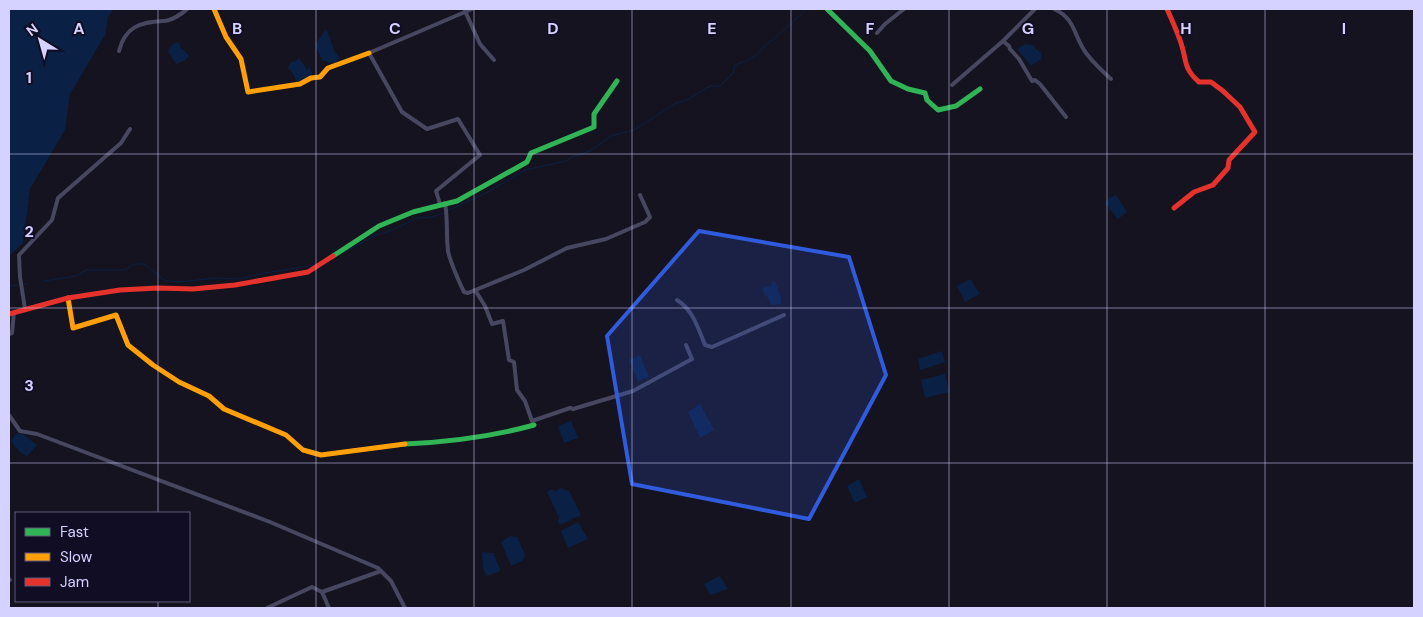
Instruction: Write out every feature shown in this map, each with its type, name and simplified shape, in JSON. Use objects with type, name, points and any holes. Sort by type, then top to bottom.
[{"type":"street","points":[[119,51],[122,38],[133,29],[145,22],[158,20],[164,22],[182,14],[187,9]]},
{"type":"street","points":[[214,9],[226,36],[241,59],[248,92],[300,84],[320,76],[328,68],[369,53],[472,9]]},
{"type":"street","points":[[827,9],[870,51],[891,81],[908,89],[925,93],[927,100],[938,110],[962,104],[980,89]]},
{"type":"street","points":[[877,33],[904,9]]},
{"type":"street","points":[[952,85],[1003,41],[1035,9]]},
{"type":"street","points":[[1054,9],[1066,16],[1072,23],[1075,34],[1085,52],[1111,79]]},
{"type":"street","points":[[1166,9],[1181,44],[1186,67],[1191,75],[1196,80],[1211,82],[1223,91],[1240,107],[1255,132],[1229,160],[1228,168],[1212,185],[1194,192],[1174,208]]},
{"type":"street","points":[[465,12],[480,44],[494,60]]},
{"type":"street","points":[[1003,41],[1019,59],[1032,81],[1036,80],[1040,84],[1066,117]]},
{"type":"street","points":[[369,53],[402,112],[427,129],[458,119],[480,155],[436,191],[448,216],[446,226],[448,253],[464,292],[468,293],[518,273],[567,248],[606,239],[645,222],[650,217],[640,195]]},
{"type":"street","points":[[9,334],[12,333],[11,313],[68,298],[120,290],[193,289],[235,285],[308,272],[379,226],[413,212],[457,201],[527,162],[531,153],[594,127],[594,114],[617,81]]},
{"type":"street","points":[[25,309],[20,278],[19,255],[52,220],[58,198],[121,143],[130,129]]},
{"type":"street","points":[[475,290],[485,306],[492,324],[503,321],[509,360],[514,362],[517,390],[525,402],[532,421],[570,408],[573,409],[633,391],[692,359],[686,345]]},
{"type":"street","points":[[68,298],[73,328],[116,315],[128,345],[154,365],[179,382],[209,396],[224,408],[286,435],[303,450],[321,455],[401,444],[451,442],[510,432],[534,425]]},
{"type":"street","points":[[678,300],[685,304],[692,314],[705,345],[712,347],[784,315]]},
{"type":"street","points":[[9,415],[20,431],[37,434],[270,522],[378,568],[391,580],[405,608]]},
{"type":"street","points":[[322,592],[381,571]]},
{"type":"street","points":[[267,608],[312,587],[322,592],[329,608]]},
{"type":"highlighted area","points":[[699,231],[849,257],[886,375],[809,519],[632,484],[607,336]]},
{"type":"water","points":[[9,9],[114,9],[108,17],[105,35],[70,94],[65,130],[30,189],[23,243],[9,256]]},
{"type":"water","points":[[325,30],[328,32],[334,51],[340,58],[336,62],[331,63],[322,60],[315,45]]},
{"type":"water","points":[[179,42],[181,49],[189,56],[184,61],[176,64],[168,51],[173,44]]},
{"type":"water","points":[[1025,44],[1032,45],[1041,53],[1041,59],[1031,66],[1017,49]]},
{"type":"water","points":[[299,58],[307,70],[310,67],[312,74],[309,74],[310,77],[296,82],[294,75],[288,68],[290,62],[296,61]]},
{"type":"water","points":[[1116,195],[1127,212],[1118,219],[1105,203],[1109,198]]},
{"type":"water","points":[[970,279],[980,294],[965,302],[957,286]]},
{"type":"water","points":[[775,281],[781,298],[781,304],[771,305],[762,288],[771,286],[772,282]]},
{"type":"water","points":[[942,351],[945,362],[920,370],[918,359]]},
{"type":"water","points":[[640,355],[649,377],[638,381],[629,360]]},
{"type":"water","points":[[945,374],[949,392],[925,398],[921,380]]},
{"type":"water","points":[[700,404],[714,430],[700,438],[688,412]]},
{"type":"water","points":[[571,421],[578,438],[564,443],[558,426]]},
{"type":"water","points":[[17,433],[24,435],[37,445],[27,456],[20,452],[11,441]]},
{"type":"water","points":[[859,479],[867,497],[855,503],[847,486]]},
{"type":"water","points":[[561,488],[569,491],[581,515],[562,524],[558,523],[559,517],[547,492],[551,489],[556,491]]},
{"type":"water","points":[[578,522],[588,539],[568,548],[561,531]]},
{"type":"water","points":[[510,536],[517,537],[525,555],[522,561],[511,566],[501,542]]},
{"type":"water","points":[[482,552],[493,553],[500,569],[499,572],[486,576]]},
{"type":"water","points":[[720,576],[728,589],[710,595],[704,584]]},
{"type":"waterway","points":[[447,211],[488,192],[525,170],[566,161],[590,151],[611,136],[634,130],[676,103],[687,100],[710,86],[720,86],[733,73],[735,65],[755,56],[806,9]]},
{"type":"waterway","points":[[344,252],[376,235],[390,231],[417,218],[431,217],[444,213]]},
{"type":"waterway","points":[[44,281],[76,276],[86,270],[125,270],[134,264],[144,264],[164,280],[178,282],[216,278],[239,279],[315,265]]},
{"type":"waterway","points":[[9,286],[28,284]]},
{"type":"traffic: fast","points":[[827,9],[870,51],[891,81],[908,89],[925,93],[927,100],[938,110],[956,106],[980,89]]},
{"type":"traffic: fast","points":[[333,256],[379,226],[413,212],[457,201],[527,162],[531,153],[594,127],[594,114],[617,81]]},
{"type":"traffic: fast","points":[[405,444],[470,438],[534,425]]},
{"type":"traffic: slow","points":[[214,9],[226,37],[241,59],[248,92],[300,84],[311,78],[320,77],[328,68],[369,53]]},
{"type":"traffic: slow","points":[[68,298],[73,328],[116,315],[128,345],[153,365],[179,382],[209,396],[224,409],[286,435],[303,450],[321,455],[405,444]]},
{"type":"traffic: jam","points":[[1167,9],[1183,49],[1190,73],[1199,82],[1211,82],[1223,91],[1240,107],[1255,132],[1229,160],[1228,168],[1213,185],[1194,192],[1174,208]]},
{"type":"traffic: jam","points":[[9,314],[68,298],[120,290],[193,289],[235,285],[308,272],[333,256]]}]
